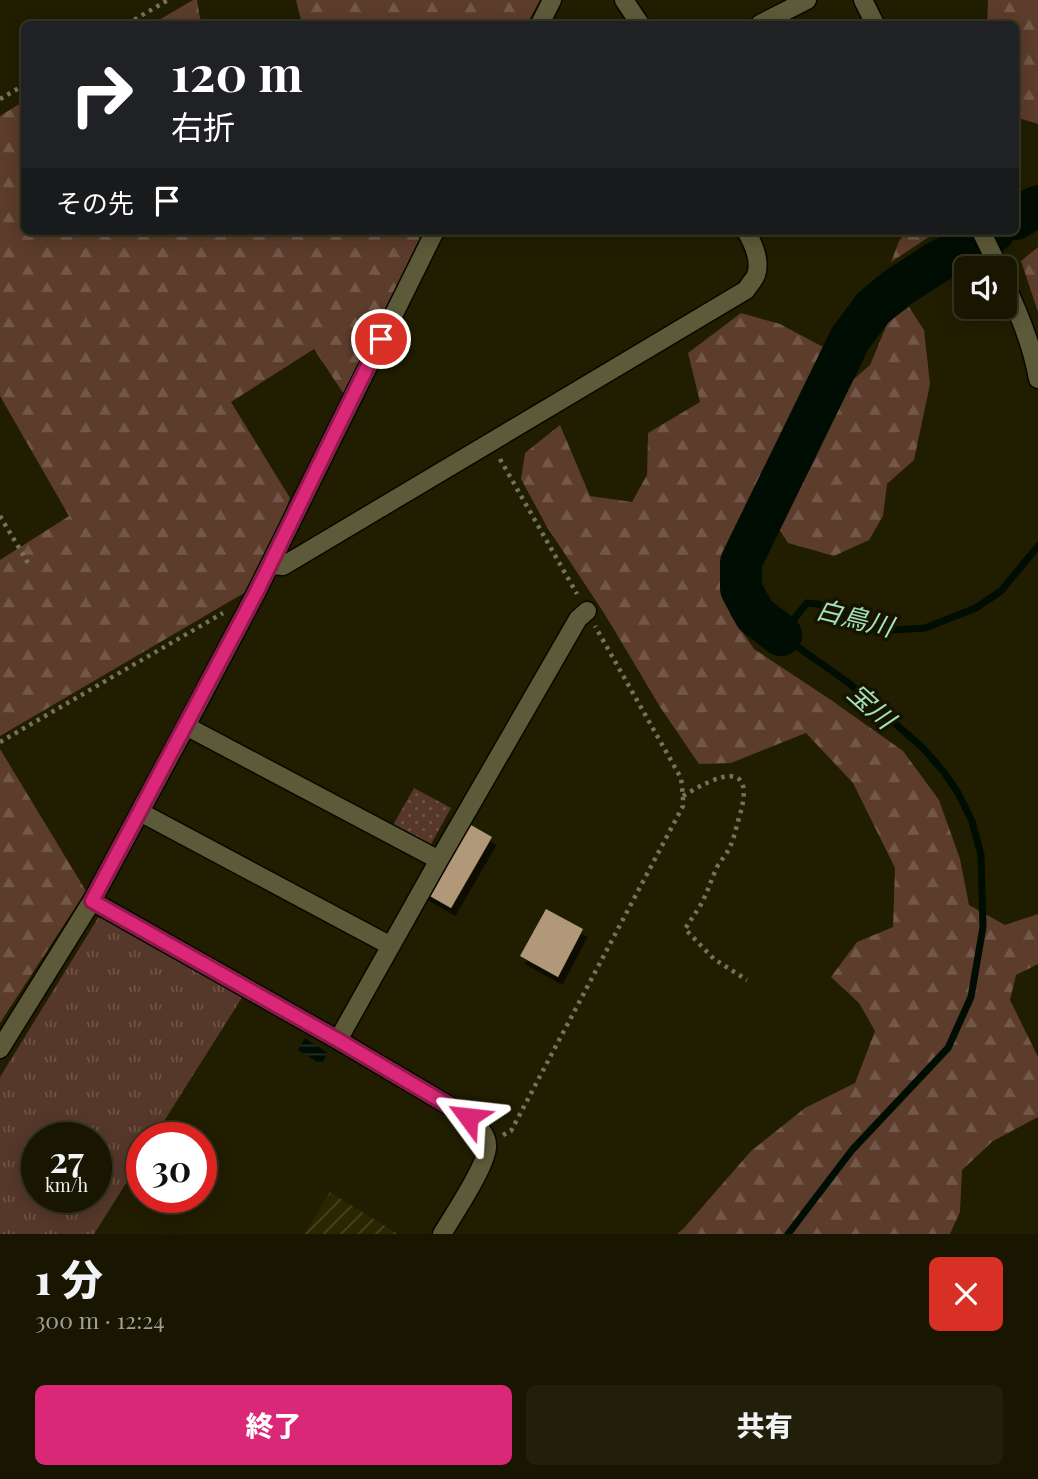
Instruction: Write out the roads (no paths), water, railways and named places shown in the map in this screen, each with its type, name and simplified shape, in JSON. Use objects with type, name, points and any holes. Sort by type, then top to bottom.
[{"type":"street","points":[[542,21],[552,0]]},
{"type":"street","points":[[624,0],[638,21]]},
{"type":"street","points":[[766,21],[807,0]]},
{"type":"street","points":[[863,0],[874,21]]},
{"type":"street","points":[[0,1049],[92,901],[186,726],[256,593],[433,235]]},
{"type":"street","points":[[270,565],[283,566],[746,290],[755,277],[757,265],[748,235]]},
{"type":"street","points":[[983,235],[994,256]]},
{"type":"street","points":[[1017,310],[1036,365],[1038,379]]},
{"type":"street","points":[[338,1040],[578,620],[587,611]]},
{"type":"street","points":[[186,726],[439,860]]},
{"type":"street","points":[[140,812],[391,946]]},
{"type":"street","points":[[92,901],[338,1040],[468,1117],[481,1129],[487,1143],[486,1158],[442,1234]]},
{"type":"waterway","name":"宝川","points":[[1019,217],[1038,206]]},
{"type":"waterway","name":"宝川","points":[[781,635],[755,615],[741,589],[741,562],[850,339],[873,308],[897,288],[987,235]]},
{"type":"waterway","name":"宝川","points":[[788,1234],[852,1150],[948,1048],[971,997],[983,927],[981,855],[972,821],[944,772],[923,748],[850,684],[781,635],[807,603],[818,604],[854,619],[893,630],[925,628],[976,608],[1001,591],[1038,546]]},
{"type":"water label","name":"白鳥川","points":[[855,617]]}]
